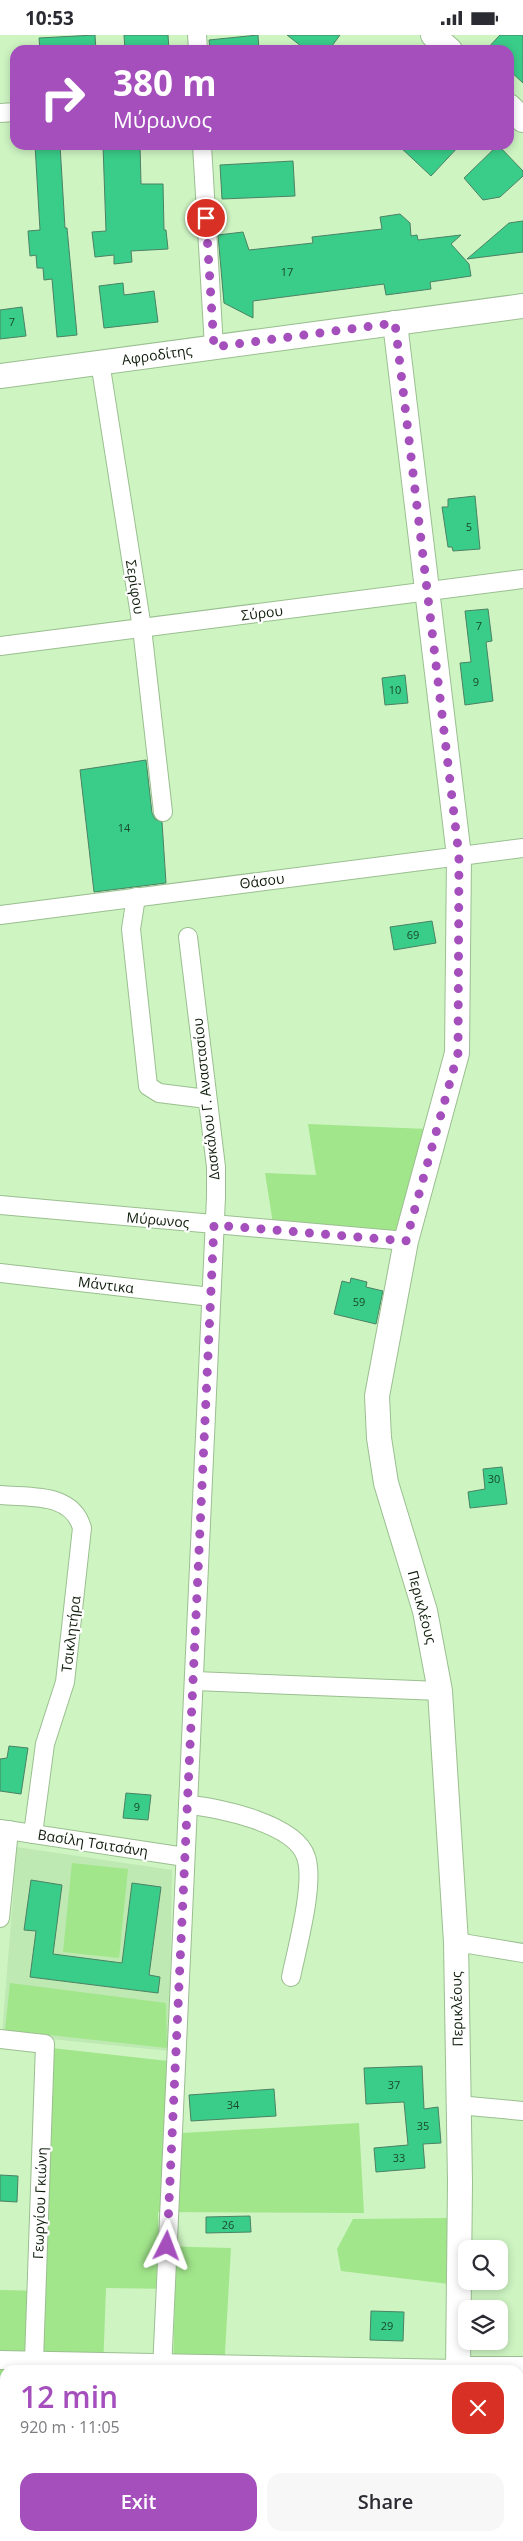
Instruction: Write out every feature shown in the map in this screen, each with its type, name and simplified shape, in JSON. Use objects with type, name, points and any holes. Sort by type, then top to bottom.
[{"type":"street","points":[[433,35],[444,45]]},
{"type":"street","points":[[514,111],[523,120]]},
{"type":"street","points":[[202,150],[214,347]]},
{"type":"street","name":"Αφροδίτης","points":[[0,376],[523,306]]},
{"type":"street","name":"Περικλέους","points":[[395,323],[459,856],[458,1053],[406,1241],[377,1396],[379,1439],[386,1483],[425,1611],[440,1691],[456,1942],[460,2182],[458,2365]]},
{"type":"street","name":"Σερίφου","points":[[100,362],[142,628],[163,812]]},
{"type":"street","name":"Σύρου","points":[[0,646],[523,579]]},
{"type":"street","name":"Θάσου","points":[[0,915],[523,848]]},
{"type":"street","points":[[136,897],[131,929],[148,1086],[151,1090],[159,1093],[207,1099]]},
{"type":"street","name":"Δασκάλου Γ. Αναστασίου","points":[[162,2365],[185,1857],[195,1681],[216,1167],[188,937]]},
{"type":"street","name":"Μύρωνος","points":[[0,1205],[406,1241]]},
{"type":"street","name":"Μάντικα","points":[[0,1273],[211,1297]]},
{"type":"street","name":"Τσικλητήρα","points":[[0,1495],[48,1499],[68,1505],[75,1511],[82,1528],[65,1683],[45,1744],[33,1834]]},
{"type":"street","points":[[195,1681],[440,1691]]},
{"type":"street","points":[[188,1805],[208,1806],[240,1814],[274,1827],[304,1849],[309,1869],[304,1912],[291,1977]]},
{"type":"street","points":[[0,1919],[4,1829]]},
{"type":"street","name":"Βασίλη Τσιτσάνη","points":[[4,1829],[185,1857]]},
{"type":"street","points":[[456,1942],[523,1953]]},
{"type":"street","name":"Γεωργίου Γκιώνη","points":[[0,2039],[46,2045],[34,2361]]},
{"type":"street","points":[[458,2105],[523,2111]]},
{"type":"street","points":[[0,2360],[119,2365]]},
{"type":"shaded area","points":[[308,1124],[427,1129],[398,1244],[274,1230],[265,1173],[316,1175]]},
{"type":"shaded area","points":[[17,1847],[172,1870],[169,2051],[2,2034]]},
{"type":"shaded area","points":[[72,1863],[128,1869],[119,1958],[63,1952]]},
{"type":"shaded area","points":[[10,1983],[166,2003],[167,2048],[5,2030]]},
{"type":"shaded area","points":[[52,2048],[168,2061],[165,2134],[359,2123],[364,2213],[158,2212],[158,2246],[231,2248],[224,2365],[173,2365],[175,2289],[106,2288],[103,2365],[0,2365],[0,2290],[44,2291]]},
{"type":"shaded area","points":[[448,2218],[449,2284],[341,2271],[337,2249],[353,2219]]},
{"type":"building","points":[[95,35],[96,45],[40,45],[39,38]]},
{"type":"building","points":[[124,35],[168,35],[169,45],[125,45]]},
{"type":"building","points":[[258,35],[259,45],[210,45],[209,40]]},
{"type":"building","points":[[287,35],[340,35],[333,45],[300,45]]},
{"type":"building","points":[[500,35],[523,35],[523,83],[514,75],[514,45],[491,45]]},
{"type":"building","points":[[35,150],[60,150],[65,228],[67,228],[77,335],[57,337],[52,279],[44,280],[43,268],[37,268],[36,255],[30,256],[28,231],[40,230]]},
{"type":"building","points":[[103,150],[140,150],[141,184],[163,184],[164,230],[166,230],[168,249],[131,251],[132,262],[114,264],[114,255],[95,257],[92,232],[106,231]]},
{"type":"building","points":[[403,150],[455,150],[431,176]]},
{"type":"building","points":[[493,150],[503,150],[523,171],[523,176],[500,197],[483,200],[464,178]]},
{"type":"building","points":[[293,161],[295,196],[222,199],[220,165]]},
{"type":"building","points":[[400,214],[410,223],[411,236],[417,235],[418,240],[461,235],[451,244],[469,264],[471,276],[430,282],[431,289],[386,295],[384,284],[253,301],[253,318],[224,303],[218,235],[243,232],[249,250],[313,243],[312,237],[382,229],[380,217]]},
{"type":"building","points":[[523,221],[523,252],[467,259],[509,223]]},
{"type":"building","points":[[123,283],[124,295],[154,291],[158,322],[104,328],[99,286]]},
{"type":"building","points":[[22,307],[26,336],[0,339],[0,310]]},
{"type":"building","points":[[475,496],[480,549],[453,551],[452,547],[448,547],[442,507],[448,507],[448,499]]},
{"type":"building","points":[[488,609],[492,641],[486,642],[493,701],[465,705],[460,663],[471,662],[465,611]]},
{"type":"building","points":[[405,675],[408,703],[385,705],[382,678]]},
{"type":"building","points":[[146,760],[152,813],[155,819],[162,822],[166,883],[94,892],[80,770]]},
{"type":"building","points":[[432,921],[436,943],[394,950],[390,927]]},
{"type":"building","points":[[351,1278],[367,1282],[366,1287],[383,1291],[376,1324],[334,1314],[342,1281],[350,1283]]},
{"type":"building","points":[[502,1467],[507,1504],[470,1508],[468,1492],[485,1489],[483,1469]]},
{"type":"building","points":[[9,1746],[28,1748],[21,1794],[0,1791],[0,1759],[7,1758]]},
{"type":"building","points":[[126,1793],[151,1795],[148,1820],[123,1818]]},
{"type":"building","points":[[31,1880],[62,1885],[53,1954],[122,1963],[132,1883],[161,1887],[149,1975],[160,1977],[158,1993],[30,1977],[36,1931],[24,1930]]},
{"type":"building","points":[[422,2066],[424,2109],[438,2107],[441,2143],[423,2144],[425,2168],[376,2172],[374,2148],[408,2145],[404,2102],[366,2104],[364,2068]]},
{"type":"building","points":[[274,2089],[276,2116],[191,2121],[189,2095]]},
{"type":"building","points":[[0,2175],[18,2176],[17,2202],[0,2201]]},
{"type":"building","points":[[250,2216],[251,2232],[206,2233],[206,2217]]},
{"type":"building","points":[[371,2311],[404,2312],[403,2341],[370,2340]]},
{"type":"route","points":[[167,2246],[195,1681],[214,1225],[406,1241],[458,1053],[459,856],[395,323],[214,347],[206,218]]}]
